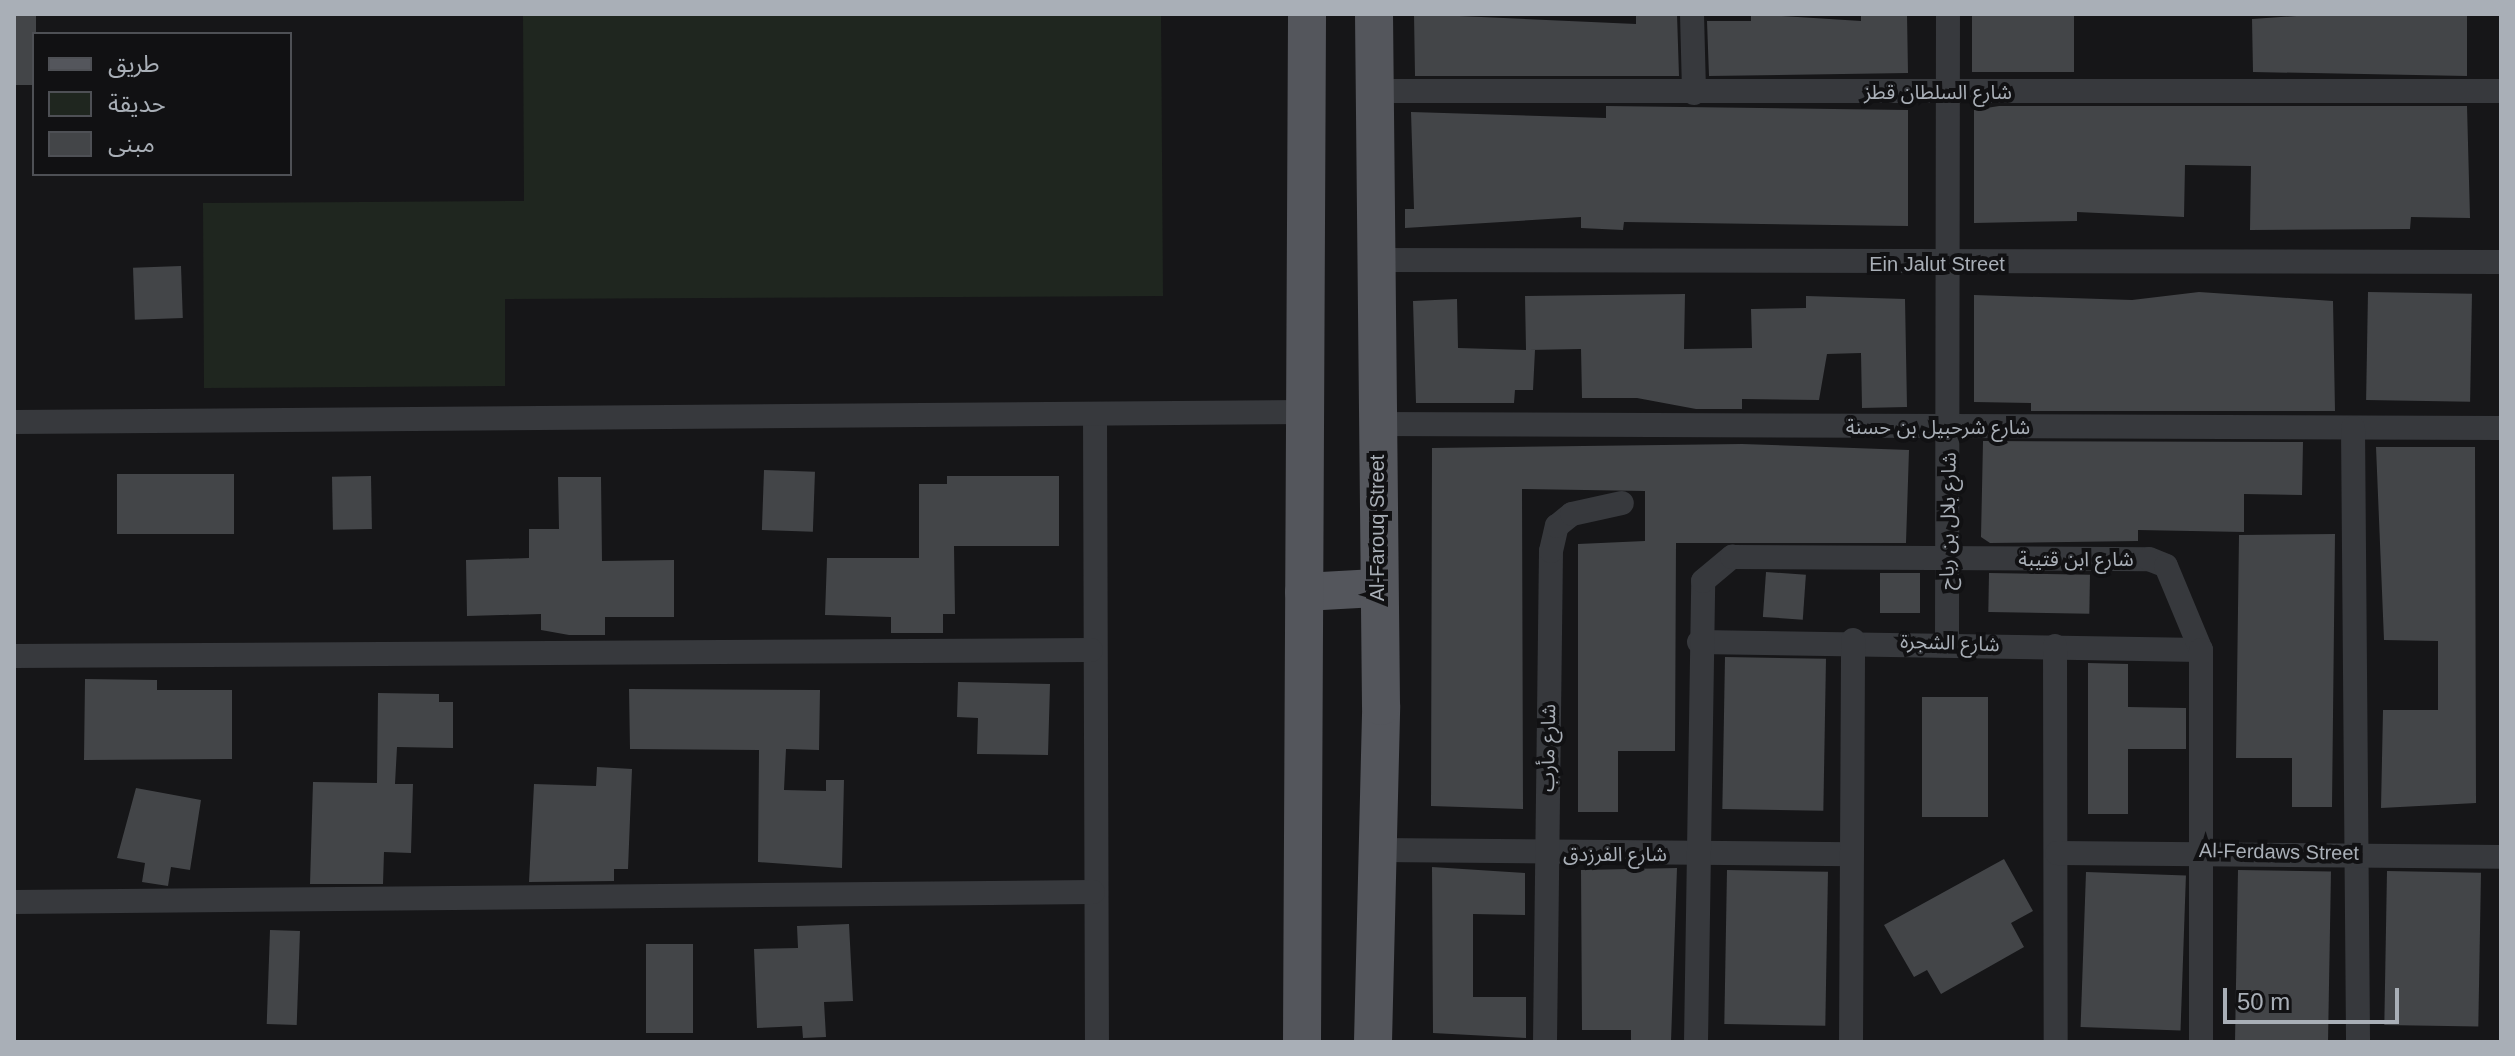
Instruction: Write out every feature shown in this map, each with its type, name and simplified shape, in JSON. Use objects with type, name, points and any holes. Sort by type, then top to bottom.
[{"type":"main road","points":[[1302,1042],[1307,14]]},
{"type":"main road","name":"Al-Farouq Street","points":[[1373,1042],[1379,850],[1374,14]]},
{"type":"main road","points":[[1304,592],[1376,588]]},
{"type":"street","points":[[1692,14],[1694,93]]},
{"type":"street","name":"شارع بلال بن رباح","points":[[1947,643],[1950,427],[1948,14]]},
{"type":"street","name":"شارع السلطان قطز","points":[[1375,91],[2501,91]]},
{"type":"street","name":"Ein Jalut Street","points":[[1374,260],[1950,265],[2501,262]]},
{"type":"street","points":[[14,422],[1306,412]]},
{"type":"street","points":[[1095,416],[1091,650],[1097,1042]]},
{"type":"street","name":"شارع شرحبيل بن حسنة","points":[[1375,424],[2501,428]]},
{"type":"street","points":[[2353,428],[2358,1042]]},
{"type":"street","name":"شارع مأرب","points":[[1545,1042],[1551,551],[1557,526],[1572,514],[1622,503]]},
{"type":"street","name":"شارع ابن قتيبة","points":[[1699,642],[1703,581],[1732,557],[2149,559],[2174,576],[2201,650],[2201,1042]]},
{"type":"street","points":[[1851,1042],[1853,640]]},
{"type":"street","name":"شارع الشجرة","points":[[1699,642],[1853,640],[2201,650]]},
{"type":"street","points":[[1696,1042],[1699,642]]},
{"type":"street","points":[[2055,646],[2056,1042]]},
{"type":"street","points":[[14,656],[1091,650]]},
{"type":"street","name":"شارع الفرزدق","points":[[1379,850],[1546,854],[1852,854]]},
{"type":"street","name":"Al-Ferdaws Street","points":[[2057,853],[2199,850],[2501,857]]},
{"type":"street","points":[[14,902],[1093,892]]},
{"type":"green space","points":[[523,14],[1161,14],[1163,296],[505,299],[505,386],[204,388],[203,203],[524,201]]},
{"type":"building","points":[[14,14],[36,14],[36,32],[32,32],[32,85],[14,85]]},
{"type":"building","points":[[1414,14],[1636,24],[1636,14],[1677,14],[1679,76],[1415,76]]},
{"type":"building","points":[[1751,14],[1861,21],[1861,14],[1907,14],[1908,73],[1709,76],[1707,21],[1751,21]]},
{"type":"building","points":[[1972,14],[2074,14],[2074,72],[1972,72]]},
{"type":"building","points":[[2324,14],[2467,14],[2467,76],[2253,72],[2252,19]]},
{"type":"building","points":[[1606,106],[1908,110],[1908,226],[1624,222],[1623,230],[1581,228],[1581,217],[1405,228],[1405,209],[1414,209],[1411,112],[1606,118]]},
{"type":"building","points":[[1999,106],[2467,106],[2470,218],[2411,217],[2410,229],[2250,230],[2251,166],[2185,165],[2184,217],[2077,212],[2077,221],[1974,223],[1974,110]]},
{"type":"building","points":[[181,266],[183,318],[135,320],[133,268]]},
{"type":"building","points":[[2199,292],[2333,301],[2335,411],[2031,411],[2031,403],[1974,402],[1974,295],[2132,300]]},
{"type":"building","points":[[2368,292],[2472,294],[2470,402],[2366,400]]},
{"type":"building","points":[[1685,294],[1684,349],[1752,348],[1751,309],[1806,308],[1806,296],[1905,299],[1907,407],[1862,408],[1861,353],[1827,354],[1819,400],[1742,399],[1742,409],[1696,409],[1637,398],[1582,398],[1581,349],[1529,350],[1535,350],[1533,390],[1515,390],[1514,403],[1416,403],[1413,301],[1457,299],[1458,348],[1526,350],[1525,296]]},
{"type":"building","points":[[1983,441],[2303,442],[2302,495],[2244,494],[2244,532],[2138,530],[2138,541],[1990,543],[1981,537]]},
{"type":"building","points":[[1742,444],[1909,450],[1906,543],[1676,543],[1675,751],[1618,751],[1618,812],[1578,812],[1578,544],[1645,541],[1645,491],[1522,489],[1523,809],[1431,806],[1432,448]]},
{"type":"building","points":[[2376,447],[2475,447],[2476,803],[2381,808],[2383,710],[2438,710],[2438,641],[2384,640]]},
{"type":"building","points":[[764,470],[815,472],[813,532],[762,530]]},
{"type":"building","points":[[117,474],[234,474],[234,534],[117,534]]},
{"type":"building","points":[[371,476],[372,529],[333,530],[332,477]]},
{"type":"building","points":[[947,476],[1059,476],[1059,546],[954,546],[955,614],[943,614],[943,633],[891,633],[891,617],[825,615],[827,558],[919,558],[919,484],[947,484]]},
{"type":"building","points":[[558,477],[601,477],[602,561],[674,560],[674,617],[605,617],[605,635],[569,635],[541,630],[541,614],[467,616],[466,560],[529,558],[529,529],[559,529]]},
{"type":"building","points":[[2335,534],[2332,807],[2292,807],[2292,758],[2236,758],[2239,535]]},
{"type":"building","points":[[1766,572],[1806,575],[1803,620],[1763,617]]},
{"type":"building","points":[[1880,573],[1920,573],[1920,613],[1880,613]]},
{"type":"building","points":[[1989,573],[2090,575],[2089,614],[1988,612]]},
{"type":"building","points":[[1725,657],[1826,659],[1823,811],[1722,809]]},
{"type":"building","points":[[2088,663],[2128,664],[2128,707],[2186,708],[2186,749],[2128,749],[2128,814],[2088,814]]},
{"type":"building","points":[[85,679],[157,680],[157,690],[232,690],[232,759],[84,760]]},
{"type":"building","points":[[958,682],[1050,684],[1048,755],[977,754],[978,718],[957,717]]},
{"type":"building","points":[[629,689],[820,690],[819,750],[786,749],[784,790],[826,791],[826,780],[844,780],[842,868],[758,862],[759,750],[630,749]]},
{"type":"building","points":[[378,693],[439,694],[439,702],[453,702],[453,748],[397,747],[395,784],[413,784],[411,853],[384,852],[383,884],[310,884],[313,782],[377,783]]},
{"type":"building","points":[[1922,697],[1988,697],[1988,817],[1922,817]]},
{"type":"building","points":[[597,767],[632,769],[628,869],[614,869],[614,881],[529,882],[534,784],[596,786]]},
{"type":"building","points":[[136,788],[201,800],[190,870],[171,867],[168,886],[142,882],[145,863],[117,858]]},
{"type":"building","points":[[2004,859],[2033,911],[2011,923],[2024,947],[1941,994],[1927,970],[1914,977],[1884,925]]},
{"type":"building","points":[[1432,867],[1525,873],[1525,915],[1473,914],[1473,997],[1526,997],[1526,1038],[1433,1033]]},
{"type":"building","points":[[1677,868],[1671,1042],[1631,1042],[1631,1030],[1582,1030],[1581,870]]},
{"type":"building","points":[[1727,870],[1828,872],[1825,1026],[1724,1024]]},
{"type":"building","points":[[2238,870],[2331,872],[2328,1042],[2235,1042]]},
{"type":"building","points":[[2387,871],[2481,873],[2478,1027],[2384,1025]]},
{"type":"building","points":[[2086,872],[2186,875],[2181,1030],[2081,1027]]},
{"type":"building","points":[[849,924],[853,1001],[824,1002],[826,1037],[803,1038],[802,1026],[757,1028],[754,949],[798,948],[797,926]]},
{"type":"building","points":[[270,930],[300,931],[297,1025],[267,1024]]},
{"type":"building","points":[[646,944],[693,944],[693,1033],[646,1033]]}]
